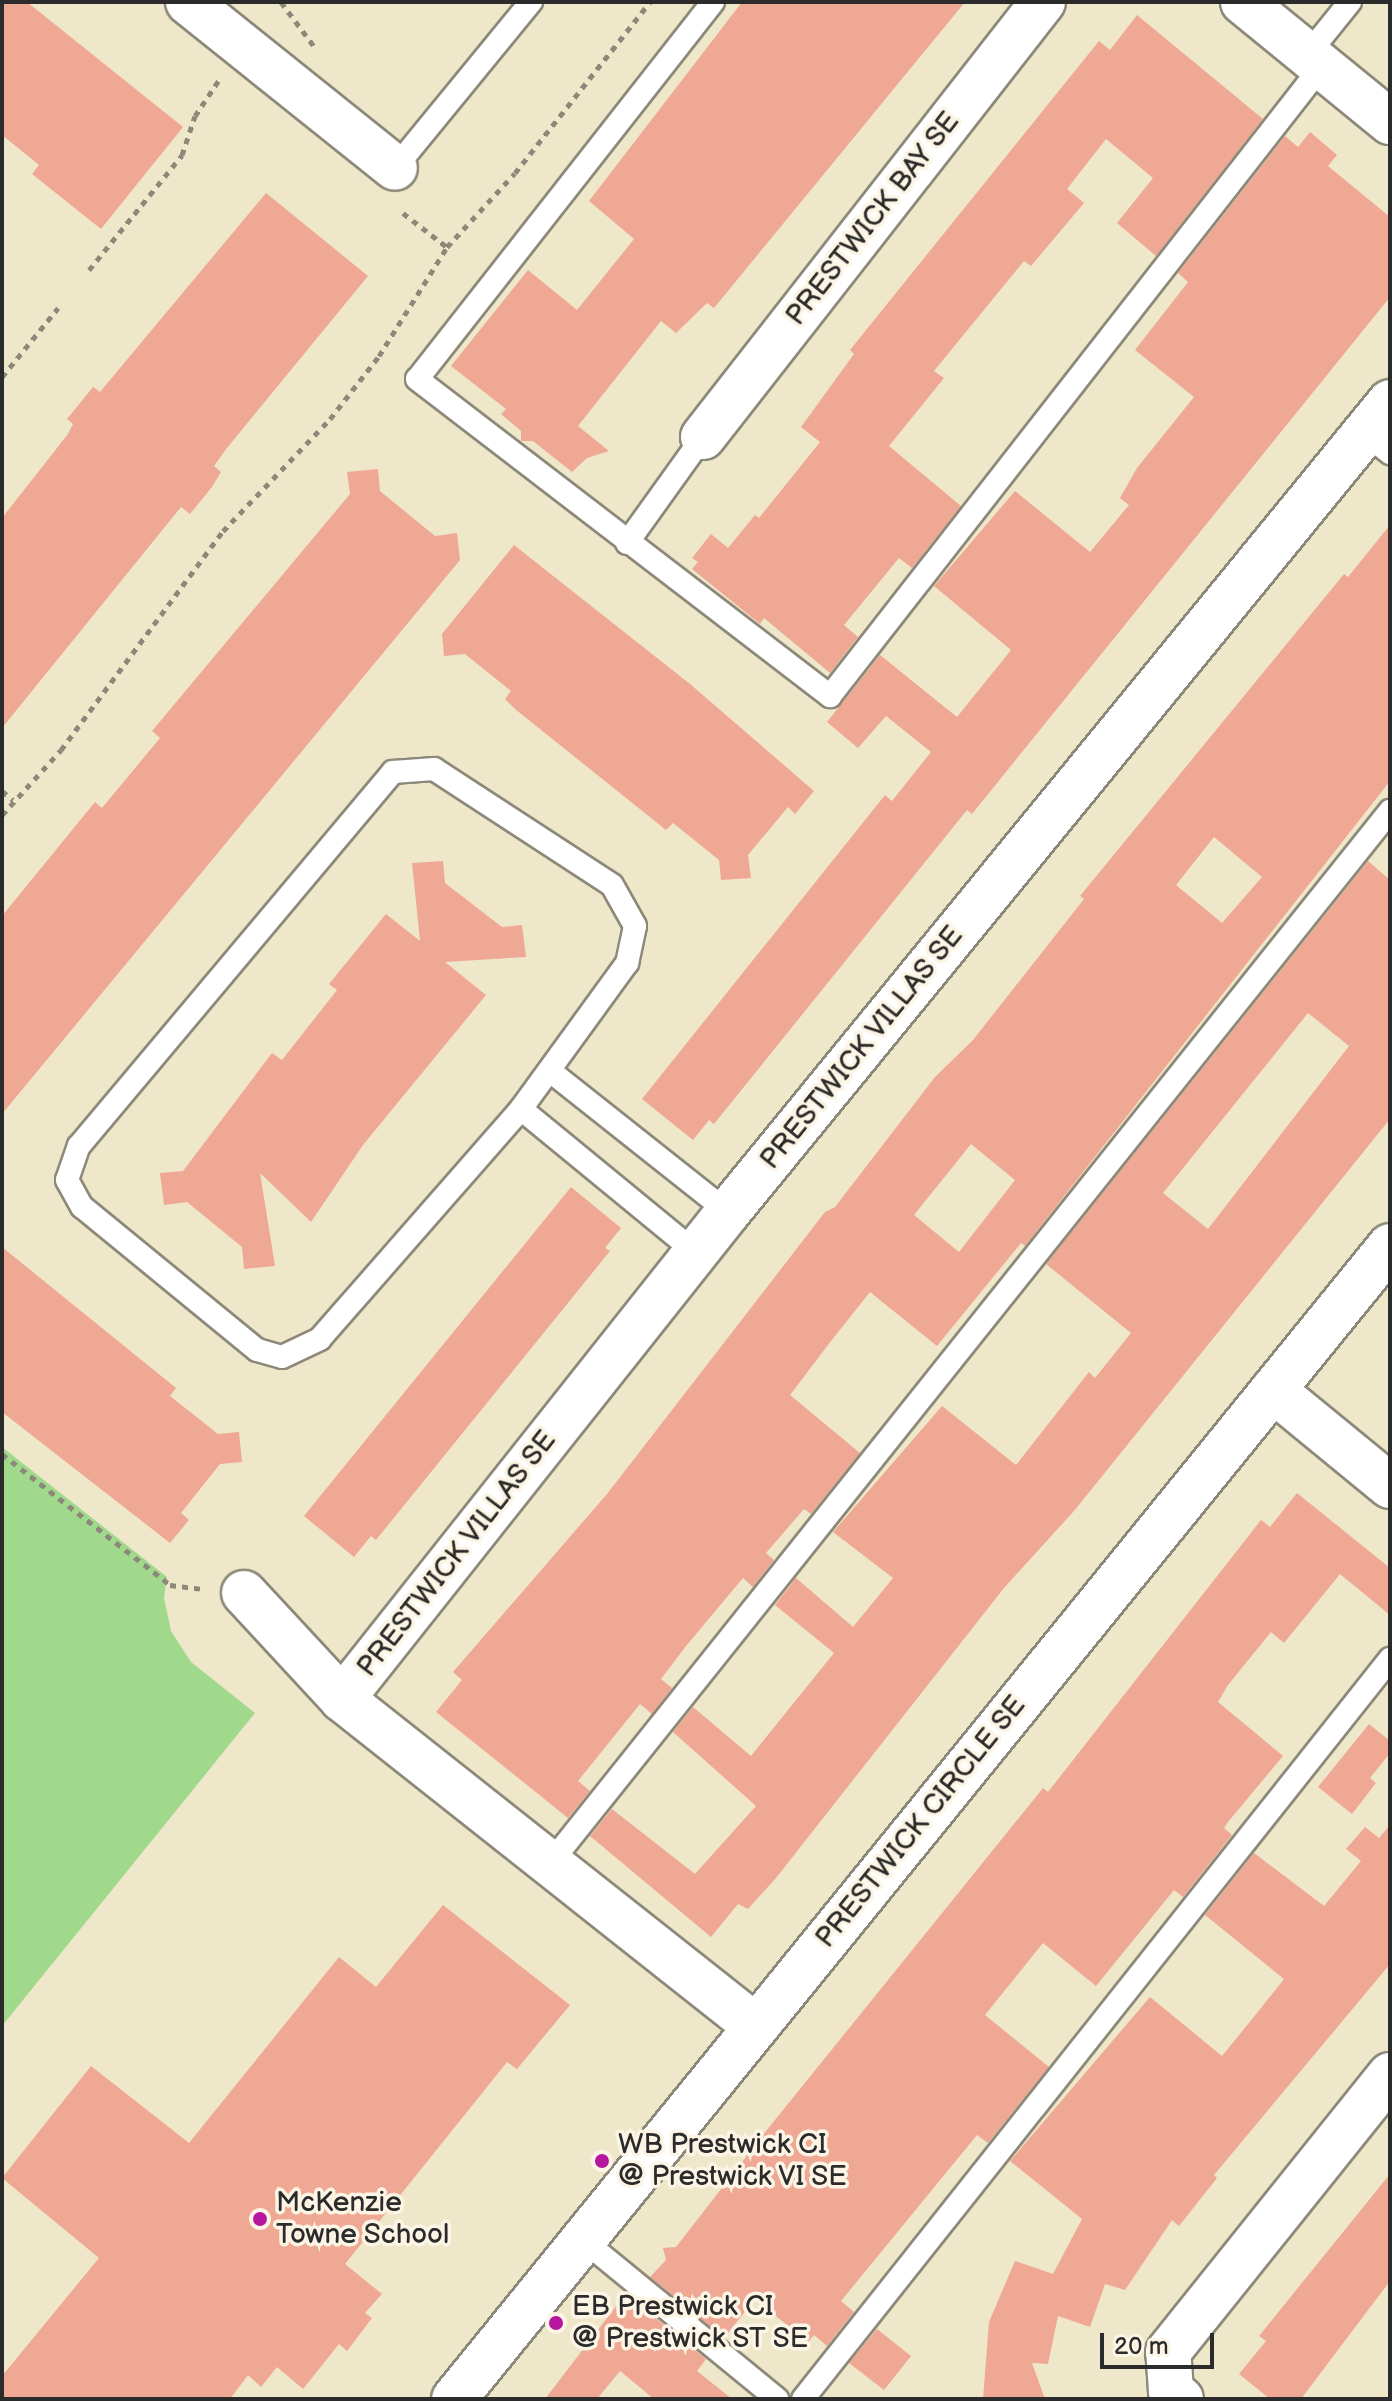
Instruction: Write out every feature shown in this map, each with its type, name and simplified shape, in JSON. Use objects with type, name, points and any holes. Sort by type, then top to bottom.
[{"type":"street","points":[[188,2],[395,168]]},
{"type":"street","name":"PRESTWICK BAY SE","points":[[703,437],[1043,2]]},
{"type":"street","points":[[1243,2],[1390,122]]},
{"type":"street","name":"PRESTWICK VILLAS SE","points":[[342,1699],[728,1212],[1382,429]]},
{"type":"street","name":"PRESTWICK CIRCLE SE","points":[[454,2399],[754,2025],[1390,1246]]},
{"type":"street","points":[[1273,1390],[1390,1486]]},
{"type":"street","name":"PRESTWICK VILLAS SE","points":[[244,1593],[342,1699],[548,1866],[754,2025]]},
{"type":"street","points":[[1181,2399],[1171,2391],[1168,2352],[1390,2075]]},
{"type":"lane","points":[[395,168],[531,2]]},
{"type":"lane","points":[[713,2],[417,379],[830,696],[1314,60],[1350,2]]},
{"type":"lane","points":[[627,543],[703,437]]},
{"type":"lane","points":[[434,769],[612,885],[635,926],[627,963],[521,1109],[320,1339],[282,1357],[257,1350],[82,1207],[67,1180],[79,1146],[393,772],[434,769]]},
{"type":"lane","points":[[548,1866],[1390,811]]},
{"type":"lane","points":[[550,1071],[728,1212]]},
{"type":"lane","points":[[521,1109],[696,1253]]},
{"type":"lane","points":[[803,2399],[1390,1659]]},
{"type":"lane","points":[[583,2240],[777,2399]]},
{"type":"path","points":[[2,815],[61,750],[223,531],[363,377],[447,247],[515,173],[650,2]]},
{"type":"path","points":[[89,270],[182,155],[189,128],[217,86],[220,71]]},
{"type":"path","points":[[403,213],[447,247]]},
{"type":"path","points":[[2,377],[58,308]]},
{"type":"path","points":[[2,791],[13,800]]},
{"type":"path","points":[[2,1454],[170,1585],[244,1593]]},
{"type":"green space","points":[[2,1447],[167,1577],[164,1598],[171,1631],[191,1662],[255,1713],[2,2026]]},
{"type":"building","points":[[2,2],[27,2],[183,127],[101,229],[32,174],[39,165],[2,135]]},
{"type":"building","points":[[742,2],[965,2],[714,308],[707,303],[676,333],[661,321],[578,426],[609,451],[587,458],[572,472],[533,441],[521,441],[521,431],[501,414],[506,409],[451,366],[528,270],[577,310],[634,239],[589,201]]},
{"type":"building","points":[[1137,15],[1263,119],[1156,256],[1117,223],[1153,178],[1106,139],[1067,189],[1084,203],[1031,266],[1024,261],[934,371],[944,378],[889,446],[961,506],[912,568],[899,558],[844,625],[858,637],[830,673],[764,618],[760,624],[692,569],[698,562],[692,558],[711,534],[728,548],[755,515],[759,518],[820,442],[801,427],[854,354],[850,350],[1099,41],[1110,50]]},
{"type":"building","points":[[1310,132],[1337,155],[1328,166],[1390,217],[1390,297],[972,814],[967,810],[714,1124],[709,1120],[693,1140],[642,1099],[885,795],[892,801],[931,752],[886,716],[858,748],[827,722],[880,655],[957,717],[1011,650],[934,586],[1015,491],[1090,552],[1129,505],[1120,498],[1137,468],[1194,397],[1135,350],[1188,282],[1178,273],[1285,136],[1298,147]]},
{"type":"building","points":[[266,193],[368,276],[227,448],[214,466],[221,472],[212,487],[190,514],[181,507],[2,728],[2,518],[68,434],[73,424],[67,419],[93,387],[100,392]]},
{"type":"building","points":[[378,469],[380,491],[435,536],[457,533],[460,560],[2,1114],[2,916],[95,802],[102,808],[160,738],[152,731],[350,494],[347,472]]},
{"type":"building","points":[[1390,525],[1390,781],[1025,1246],[1021,1243],[937,1346],[870,1292],[831,1341],[790,1395],[860,1453],[811,1514],[804,1509],[766,1553],[774,1560],[753,1587],[743,1578],[686,1646],[661,1679],[672,1688],[652,1714],[640,1704],[578,1781],[590,1791],[568,1818],[436,1712],[462,1680],[453,1672],[607,1494],[825,1212],[835,1207],[935,1077],[973,1040],[1084,899],[1080,896],[1344,574],[1348,577]],"holes":[[[1214,837],[1262,877],[1222,923],[1176,885]],[[971,1144],[1015,1180],[959,1252],[914,1215]]]},
{"type":"building","points":[[514,545],[690,684],[814,791],[795,814],[788,807],[748,855],[751,878],[721,880],[719,860],[673,823],[666,830],[515,709],[505,699],[511,691],[465,654],[444,656],[442,634]]},
{"type":"building","points":[[443,861],[445,883],[502,927],[522,925],[526,957],[445,962],[486,995],[363,1145],[311,1222],[260,1173],[275,1266],[244,1269],[242,1247],[187,1202],[164,1205],[160,1173],[183,1171],[272,1053],[282,1060],[337,990],[329,984],[386,914],[420,941],[412,863]]},
{"type":"building","points":[[1368,861],[1390,880],[1390,1119],[1074,1511],[1004,1588],[776,1878],[748,1909],[738,1904],[711,1937],[590,1836],[612,1809],[695,1874],[756,1806],[673,1732],[693,1707],[751,1756],[834,1653],[775,1605],[796,1578],[853,1627],[893,1578],[833,1532],[942,1406],[1016,1465],[1089,1372],[1095,1378],[1131,1333],[1046,1264]],"holes":[[[1308,1013],[1349,1046],[1208,1229],[1163,1193]]]},
{"type":"building","points":[[571,1187],[621,1228],[605,1248],[610,1251],[376,1540],[371,1536],[354,1557],[304,1516]]},
{"type":"building","points":[[2,1247],[176,1388],[170,1396],[218,1434],[239,1432],[242,1462],[220,1464],[181,1513],[189,1520],[170,1543],[2,1412]]},
{"type":"building","points":[[1297,1493],[1390,1568],[1390,1615],[1340,1574],[1284,1643],[1271,1632],[1228,1685],[1218,1702],[1283,1756],[1228,1822],[1224,1828],[1232,1835],[1183,1897],[1174,1890],[1096,1986],[1043,1943],[985,2015],[1049,2067],[988,2143],[977,2135],[841,2301],[854,2312],[827,2346],[814,2335],[808,2342],[755,2299],[724,2338],[650,2277],[666,2260],[663,2248],[676,2247],[746,2157],[745,2146],[754,2146],[1043,1788],[1048,1792],[1261,1520],[1270,1527]]},
{"type":"building","points":[[1369,1724],[1390,1741],[1390,1753],[1370,1778],[1376,1783],[1352,1814],[1318,1787]]},
{"type":"building","points":[[1390,1825],[1390,1964],[1214,2175],[1217,2178],[1179,2226],[1172,2220],[1125,2290],[1105,2284],[1090,2327],[1058,2316],[1048,2364],[1032,2363],[1045,2399],[983,2399],[989,2322],[1015,2261],[1053,2274],[1082,2219],[1010,2161],[1150,1997],[1222,2056],[1284,1979],[1205,1915],[1254,1853],[1324,1906],[1361,1861],[1346,1849],[1365,1827],[1379,1838]]},
{"type":"building","points":[[443,1905],[570,2005],[517,2069],[507,2062],[345,2264],[382,2294],[365,2313],[372,2318],[347,2351],[339,2344],[303,2389],[277,2367],[261,2387],[248,2375],[230,2399],[2,2399],[2,2376],[99,2258],[2,2178],[91,2066],[189,2143],[339,1957],[376,1987]]},
{"type":"building","points":[[1390,2174],[1390,2281],[1301,2399],[1270,2399],[1239,2374],[1266,2341],[1259,2336]]},
{"type":"building","points":[[631,2298],[706,2359],[697,2371],[732,2399],[654,2399],[620,2371],[597,2399],[545,2399],[617,2305],[621,2308]]},
{"type":"building","points":[[877,2329],[911,2356],[884,2390],[849,2363]]},
{"type":"place","name":"WB Prestwick CI @ Prestwick VI SE","points":[[602,2161]]},
{"type":"place","name":"McKenzie Towne School","points":[[260,2219]]},
{"type":"place","name":"EB Prestwick CI @ Prestwick ST SE","points":[[556,2323]]}]
